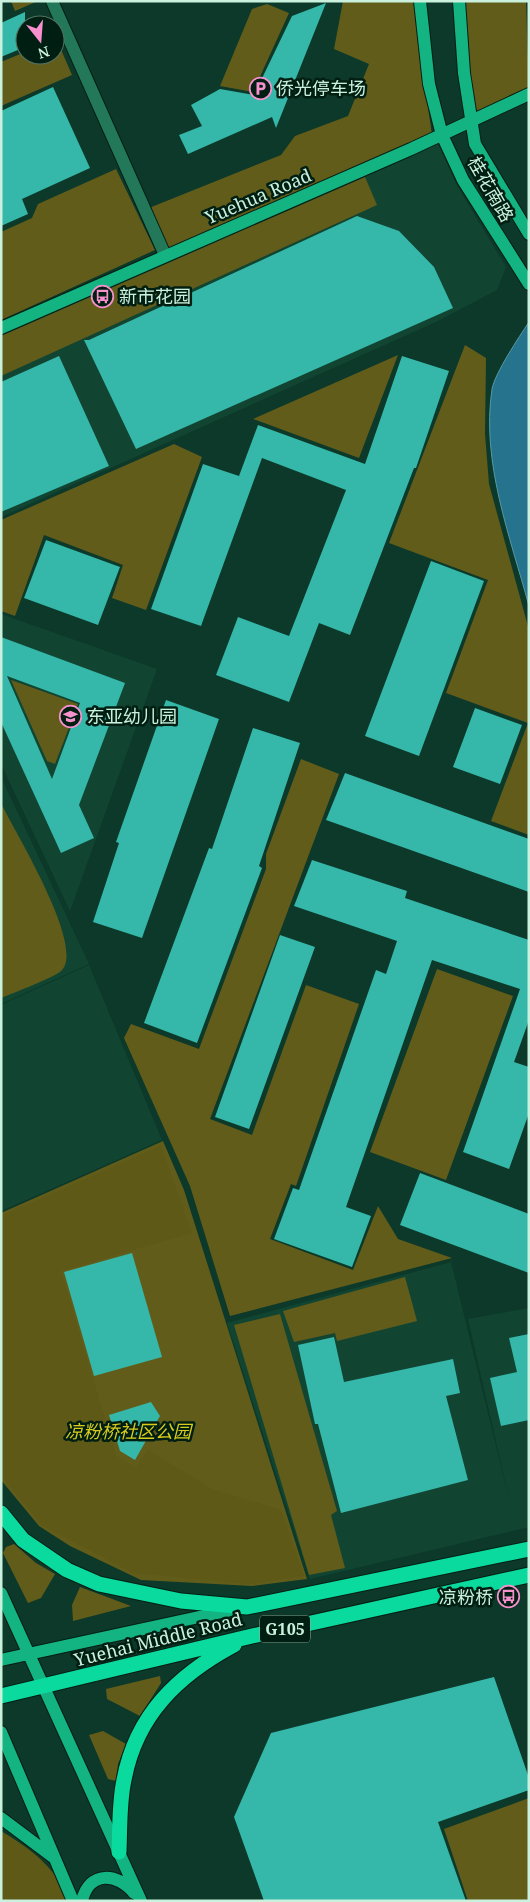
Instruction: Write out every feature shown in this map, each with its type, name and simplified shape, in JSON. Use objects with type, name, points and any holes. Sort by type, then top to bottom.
[{"type":"highway","points":[[1,1513],[23,1540],[66,1570],[99,1584],[181,1601],[247,1607]]},
{"type":"highway","name":"Yuehai Middle Road","points":[[247,1607],[529,1549]]},
{"type":"highway","name":"Yuehai Middle Road","points":[[1,1696],[252,1636],[529,1576]]},
{"type":"highway","points":[[119,1852],[124,1780],[131,1753],[151,1714],[178,1682],[200,1664],[252,1636]]},
{"type":"main road","name":"桂花南路","points":[[420,1],[429,84],[442,135],[464,180],[529,284]]},
{"type":"main road","name":"桂花南路","points":[[459,1],[470,123],[479,153],[529,234]]},
{"type":"main road","name":"Yuehua Road","points":[[1,328],[470,123],[529,94]]},
{"type":"main road","points":[[1,1593],[141,1901]]},
{"type":"main road","name":"Yuehai Middle Road","points":[[1,1660],[247,1607]]},
{"type":"main road","points":[[1,1732],[72,1901]]},
{"type":"main road","points":[[1,1818],[55,1859]]},
{"type":"main road","points":[[82,1901],[87,1889],[94,1881],[104,1877],[116,1878],[127,1884],[141,1901]]},
{"type":"street","points":[[52,1],[164,256]]},
{"type":"shaded area","points":[[436,139],[456,184],[506,267],[497,290],[436,322],[1,517],[1,330]]},
{"type":"shaded area","name":"东亚幼儿园","points":[[1,614],[157,669],[70,911],[1,764]]},
{"type":"shaded area","points":[[1,777],[89,964],[1,1004]]},
{"type":"shaded area","points":[[89,965],[162,1140],[1,1211],[1,1005]]},
{"type":"shaded area","name":"凉粉桥社区公园","points":[[161,1146],[192,1233],[61,1271],[116,1456],[136,1468],[148,1450],[212,1489],[281,1510],[304,1576],[250,1584],[133,1573],[43,1526],[1,1476],[1,1216]]},
{"type":"shaded area","points":[[451,1262],[510,1503],[468,1319],[529,1308],[529,1527],[310,1579],[227,1323]]},
{"type":"shaded area","points":[[1,1831],[23,1845],[50,1868],[69,1901],[1,1901]]},
{"type":"green space","points":[[11,1],[38,1],[15,11]]},
{"type":"green space","points":[[343,1],[415,1],[415,16],[432,135],[168,251],[149,208],[281,155],[295,136],[348,116],[369,64],[334,49]]},
{"type":"green space","points":[[461,1],[526,1],[529,91],[477,116],[466,72]]},
{"type":"green space","points":[[267,4],[289,13],[253,92],[220,86],[252,9]]},
{"type":"green space","points":[[15,56],[15,65],[65,65],[65,59],[72,75],[1,106],[1,62]]},
{"type":"green space","points":[[116,169],[155,250],[1,320],[1,232],[32,218],[38,204]]},
{"type":"green space","points":[[365,177],[377,205],[1,376],[1,336]]},
{"type":"green space","points":[[465,345],[486,358],[485,434],[489,484],[529,630],[529,835],[491,821],[528,723],[446,693],[488,580],[389,543]]},
{"type":"green space","points":[[398,355],[359,458],[253,419]]},
{"type":"green space","points":[[174,444],[202,457],[146,610],[112,598],[123,565],[44,535],[15,616],[1,611],[1,520]]},
{"type":"green space","points":[[11,680],[78,704],[55,764],[47,761]]},
{"type":"green space","points":[[301,759],[339,774],[210,1119],[252,1135],[306,985],[359,1004],[296,1186],[291,1184],[270,1239],[353,1270],[378,1206],[398,1239],[452,1258],[230,1316],[190,1186],[124,1038],[131,1024],[199,1049],[266,869],[266,854]]},
{"type":"green space","points":[[1,803],[33,862],[57,915],[64,939],[66,958],[61,971],[57,974],[1,998]]},
{"type":"green space","points":[[437,969],[513,996],[446,1180],[370,1152]]},
{"type":"green space","name":"凉粉桥社区公园","points":[[163,1141],[184,1190],[307,1579],[252,1586],[141,1580],[70,1546],[39,1526],[1,1480],[1,1213]]},
{"type":"green space","points":[[405,1277],[417,1321],[337,1341],[335,1333],[294,1342],[283,1311]]},
{"type":"green space","points":[[280,1314],[337,1511],[331,1515],[345,1568],[309,1575],[234,1325]]},
{"type":"green space","points":[[14,1544],[36,1563],[55,1574],[41,1598],[28,1603],[3,1553],[6,1547]]},
{"type":"green space","points":[[80,1587],[131,1606],[73,1621],[72,1605]]},
{"type":"green space","points":[[160,1676],[161,1683],[140,1716],[107,1699],[106,1689]]},
{"type":"green space","points":[[103,1731],[126,1744],[118,1764],[116,1781],[108,1779],[89,1735]]},
{"type":"green space","points":[[529,1798],[529,1901],[468,1901],[444,1829]]},
{"type":"water","points":[[529,322],[529,606],[499,499],[490,444],[490,416],[494,382],[508,355]]},
{"type":"building","points":[[326,3],[276,128],[272,117],[188,154],[179,135],[202,126],[191,105],[220,89],[254,95],[292,16]]},
{"type":"building","points":[[15,17],[15,51],[1,57],[1,23]]},
{"type":"building","points":[[53,87],[90,168],[22,199],[28,214],[1,226],[1,111]]},
{"type":"building","points":[[357,216],[399,231],[434,267],[453,308],[136,449],[84,340],[89,340]]},
{"type":"building","points":[[59,356],[109,466],[1,512],[1,382]]},
{"type":"building","points":[[402,356],[449,371],[416,468],[414,468],[350,635],[319,623],[289,702],[216,675],[238,617],[289,636],[346,490],[262,458],[201,626],[151,609],[203,464],[239,476],[258,425],[365,464]]},
{"type":"building","points":[[46,540],[120,567],[98,625],[24,598]]},
{"type":"building","points":[[431,561],[484,581],[419,756],[365,736]]},
{"type":"building","points":[[1,637],[125,683],[79,805],[94,838],[61,853],[1,722]],"holes":[[[7,676],[80,703],[52,779]]]},
{"type":"building","points":[[166,700],[219,719],[142,938],[93,922],[119,843],[116,842]]},
{"type":"building","points":[[475,708],[522,725],[500,784],[453,767]]},
{"type":"building","points":[[253,728],[300,743],[259,866],[262,868],[197,1043],[144,1023],[209,848],[212,849]]},
{"type":"building","points":[[345,773],[529,839],[529,892],[326,820]]},
{"type":"building","points":[[312,860],[407,891],[405,898],[529,940],[529,1020],[514,1062],[529,1067],[529,1113],[509,1169],[463,1152],[520,989],[432,960],[346,1207],[371,1216],[352,1267],[274,1239],[293,1188],[299,1190],[376,970],[386,974],[397,941],[294,906]]},
{"type":"building","points":[[280,935],[315,947],[249,1129],[215,1117]]},
{"type":"building","points":[[420,1173],[529,1214],[529,1273],[400,1225]]},
{"type":"building","points":[[132,1253],[162,1357],[94,1376],[64,1272]]},
{"type":"building","points":[[529,1334],[529,1420],[501,1426],[490,1378],[517,1372],[509,1338]]},
{"type":"building","points":[[334,1337],[344,1382],[453,1359],[460,1393],[446,1396],[468,1480],[341,1513],[318,1424],[315,1424],[298,1345]]},
{"type":"building","points":[[151,1402],[160,1416],[135,1460],[120,1451],[109,1415]]},
{"type":"building","points":[[494,1677],[529,1778],[529,1790],[438,1822],[466,1901],[264,1901],[234,1817],[271,1733]]},
{"type":"place","name":"侨光停车场","points":[[260,88]]},
{"type":"place","name":"新市花园","points":[[103,296]]},
{"type":"place","name":"东亚幼儿园","points":[[71,716]]},
{"type":"place","name":"凉粉桥","points":[[509,1597]]}]
